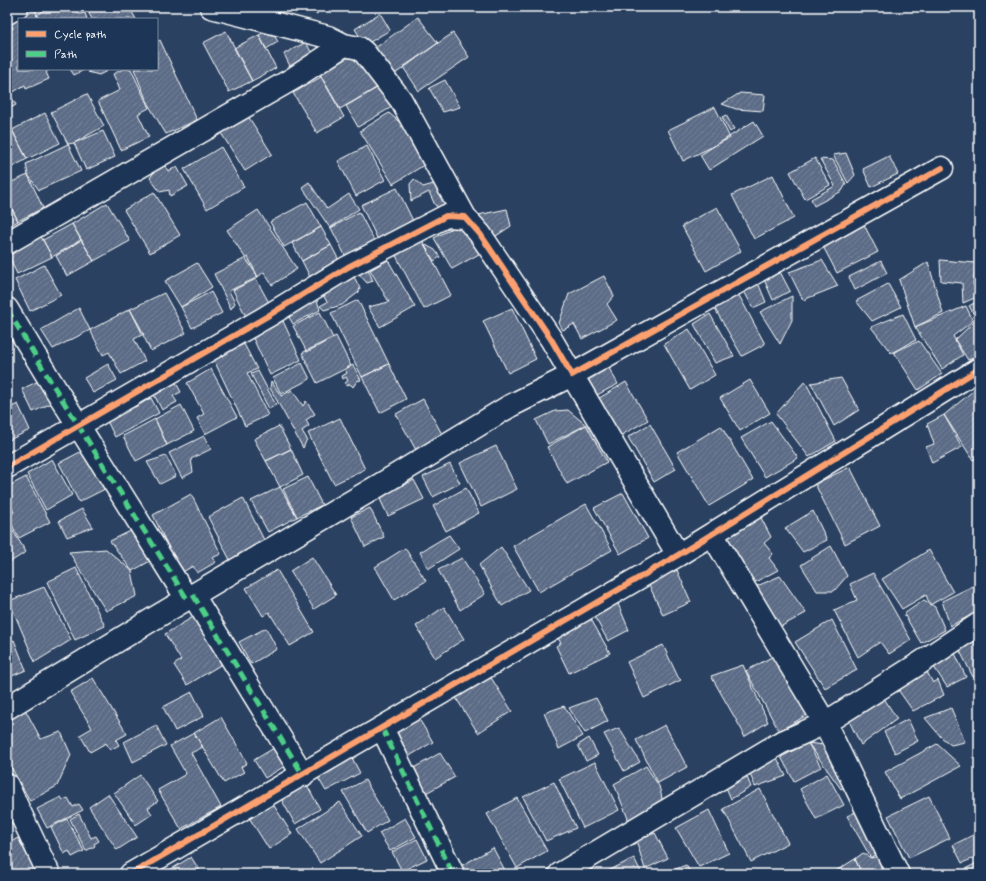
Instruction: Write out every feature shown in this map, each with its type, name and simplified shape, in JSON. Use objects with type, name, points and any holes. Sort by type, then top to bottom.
[{"type":"street","points":[[7,12],[17,7]]},
{"type":"street","points":[[211,7],[328,37],[344,45],[359,48],[364,52],[401,100],[465,217],[480,234],[551,339],[678,555]]},
{"type":"street","points":[[7,243],[294,78],[344,45]]},
{"type":"street","points":[[7,708],[510,406],[572,375],[942,168]]},
{"type":"street","points":[[7,467],[266,317],[348,266],[446,216],[465,217]]},
{"type":"street","points":[[7,309],[48,377],[303,775]]},
{"type":"street","points":[[131,874],[678,555],[979,369]]},
{"type":"street","points":[[712,534],[825,723],[898,874]]},
{"type":"street","points":[[560,874],[780,743],[825,723],[979,624]]},
{"type":"street","points":[[382,728],[452,874]]},
{"type":"street","points":[[7,785],[49,874]]},
{"type":"building","points":[[29,7],[34,7],[39,18],[18,18],[18,70],[49,70],[46,72],[49,79],[26,89],[25,85],[10,94],[16,105],[7,110],[7,32],[13,28],[7,18]]},
{"type":"building","points":[[41,7],[75,7],[79,14],[85,13],[87,18],[39,18],[36,15],[42,12]]},
{"type":"building","points":[[85,7],[129,7],[135,18],[91,18]]},
{"type":"building","points":[[247,7],[275,7],[271,17]]},
{"type":"building","points":[[297,7],[319,7],[317,14]]},
{"type":"building","points":[[380,13],[390,30],[365,45],[355,29]]},
{"type":"building","points":[[418,17],[438,43],[395,74],[375,48]]},
{"type":"building","points":[[271,29],[278,42],[266,49],[259,35]]},
{"type":"building","points":[[226,31],[252,81],[229,92],[203,43]]},
{"type":"building","points":[[453,33],[469,57],[419,91],[403,67]]},
{"type":"building","points":[[259,35],[276,68],[252,81],[234,48]]},
{"type":"building","points":[[160,40],[197,120],[166,134],[148,104],[134,70],[158,70],[158,41]]},
{"type":"building","points":[[306,42],[314,58],[292,70],[284,54]]},
{"type":"building","points":[[357,52],[378,87],[340,109],[320,74]]},
{"type":"building","points":[[71,70],[84,70],[74,75]]},
{"type":"building","points":[[92,70],[107,71],[99,75],[88,72]]},
{"type":"building","points":[[121,70],[131,70],[149,108],[138,114],[149,137],[121,150],[98,101],[120,90],[113,74]]},
{"type":"building","points":[[321,77],[344,117],[317,133],[293,93]]},
{"type":"building","points":[[445,80],[460,107],[443,112],[429,88]]},
{"type":"building","points":[[384,84],[397,104],[358,127],[346,106]]},
{"type":"building","points":[[740,93],[765,95],[763,111],[736,109],[722,104]]},
{"type":"building","points":[[87,94],[104,126],[74,143],[68,144],[51,112]]},
{"type":"building","points":[[715,107],[730,138],[683,161],[668,130]]},
{"type":"building","points":[[45,113],[60,143],[27,159],[12,130]]},
{"type":"building","points":[[389,113],[412,133],[429,162],[393,184],[360,131]]},
{"type":"building","points":[[726,115],[734,129],[730,132],[722,117]]},
{"type":"building","points":[[248,116],[272,154],[245,171],[221,133]]},
{"type":"building","points":[[754,121],[763,136],[709,170],[700,155]]},
{"type":"building","points":[[12,130],[27,159],[7,170],[7,133]]},
{"type":"building","points":[[103,131],[115,157],[86,170],[74,143]]},
{"type":"building","points":[[68,144],[81,171],[39,190],[28,175],[26,164]]},
{"type":"building","points":[[367,146],[385,180],[356,196],[338,161]]},
{"type":"building","points":[[221,147],[244,187],[207,209],[184,169]]},
{"type":"building","points":[[846,153],[855,175],[848,183],[833,155]]},
{"type":"building","points":[[889,156],[898,174],[871,187],[863,169]]},
{"type":"building","points":[[815,158],[830,185],[805,199],[790,172]]},
{"type":"building","points":[[820,159],[833,160],[846,184],[842,191],[814,206],[811,199],[835,186]]},
{"type":"building","points":[[162,160],[168,171],[177,167],[188,186],[170,196],[169,190],[160,192],[150,178]]},
{"type":"building","points":[[28,175],[43,208],[18,221],[7,199],[7,184]]},
{"type":"building","points":[[773,175],[794,218],[754,239],[732,195]]},
{"type":"building","points":[[414,179],[423,187],[444,181],[455,199],[442,210],[435,205],[429,192],[411,201],[410,184]]},
{"type":"building","points":[[309,182],[327,209],[349,194],[359,209],[330,228],[302,187]]},
{"type":"building","points":[[397,188],[416,227],[380,244],[361,205]]},
{"type":"building","points":[[154,192],[180,235],[150,253],[124,210]]},
{"type":"building","points":[[7,199],[18,221],[7,227]]},
{"type":"building","points":[[307,202],[321,227],[284,247],[270,222]]},
{"type":"building","points":[[107,203],[130,241],[94,261],[72,224]]},
{"type":"building","points":[[717,207],[741,251],[706,271],[682,226]]},
{"type":"building","points":[[507,209],[511,226],[493,238],[478,215]]},
{"type":"building","points":[[258,210],[297,269],[272,285],[264,272],[258,277],[227,230]]},
{"type":"building","points":[[359,212],[377,246],[348,261],[331,228]]},
{"type":"building","points":[[858,213],[878,252],[837,273],[817,235]]},
{"type":"building","points":[[461,223],[479,254],[452,269],[434,238]]},
{"type":"building","points":[[72,224],[81,240],[52,257],[43,240]]},
{"type":"building","points":[[321,227],[331,245],[302,261],[292,243]]},
{"type":"building","points":[[38,231],[52,257],[17,274],[7,252]]},
{"type":"building","points":[[421,238],[451,295],[424,309],[394,252]]},
{"type":"building","points":[[81,240],[94,261],[67,276],[56,256]]},
{"type":"building","points":[[424,244],[435,250],[440,257],[434,261]]},
{"type":"building","points":[[331,245],[342,266],[312,281],[302,261]]},
{"type":"building","points":[[248,257],[258,277],[229,291],[235,303],[231,309],[214,274]]},
{"type":"building","points":[[388,260],[415,307],[380,327],[368,307],[389,302],[370,270]]},
{"type":"building","points":[[774,260],[790,291],[773,300],[759,268]]},
{"type":"building","points":[[822,260],[838,286],[803,300],[789,272]]},
{"type":"building","points":[[940,260],[976,263],[973,285],[979,286],[979,296],[963,303],[962,283],[941,281]]},
{"type":"building","points":[[881,261],[887,273],[855,290],[849,277]]},
{"type":"building","points":[[928,262],[943,313],[915,327],[899,280]]},
{"type":"building","points":[[197,263],[212,287],[181,307],[165,281]]},
{"type":"building","points":[[44,265],[61,295],[30,311],[15,280]]},
{"type":"building","points":[[368,269],[373,281],[367,283],[358,273]]},
{"type":"building","points":[[753,271],[766,302],[753,308],[737,278]]},
{"type":"building","points":[[353,275],[360,288],[359,292],[342,305],[324,310],[320,306],[327,302],[321,291]]},
{"type":"building","points":[[604,276],[614,296],[607,304],[617,320],[582,339],[574,324],[563,330],[559,323],[569,294]]},
{"type":"building","points":[[256,279],[272,308],[248,321],[233,290]]},
{"type":"building","points":[[888,284],[901,307],[872,321],[856,301]]},
{"type":"building","points":[[734,286],[765,344],[742,356],[711,302]]},
{"type":"building","points":[[211,292],[222,313],[192,328],[181,307]]},
{"type":"building","points":[[164,293],[186,333],[151,351],[130,309]]},
{"type":"building","points":[[315,294],[320,310],[293,324],[286,312]]},
{"type":"building","points":[[792,296],[792,320],[780,344],[760,312]]},
{"type":"building","points":[[358,300],[389,364],[362,377],[331,313]]},
{"type":"building","points":[[974,303],[979,313],[979,355],[968,360],[955,340],[977,319],[969,306]]},
{"type":"building","points":[[966,306],[973,321],[953,336],[963,355],[942,369],[915,327]]},
{"type":"building","points":[[79,308],[90,330],[53,349],[41,330]]},
{"type":"building","points":[[512,308],[536,359],[508,373],[483,321]]},
{"type":"building","points":[[130,309],[144,334],[134,339],[145,361],[121,374],[109,352],[103,355],[90,330]]},
{"type":"building","points":[[320,312],[333,338],[307,352],[293,326]]},
{"type":"building","points":[[710,314],[734,356],[715,363],[694,324]]},
{"type":"building","points":[[903,314],[916,340],[891,353],[871,327]]},
{"type":"building","points":[[283,321],[301,360],[270,375],[252,336]]},
{"type":"building","points":[[689,329],[715,375],[690,390],[664,344]]},
{"type":"building","points":[[336,336],[351,366],[317,383],[302,353]]},
{"type":"building","points":[[919,341],[942,374],[918,390],[894,352]]},
{"type":"building","points":[[244,344],[257,369],[247,373],[268,415],[245,426],[213,358]]},
{"type":"building","points":[[602,356],[618,384],[595,396],[580,368]]},
{"type":"building","points":[[302,363],[310,379],[281,394],[273,378]]},
{"type":"building","points":[[108,364],[117,380],[93,393],[84,378]]},
{"type":"building","points":[[389,364],[406,399],[380,413],[362,377]]},
{"type":"building","points":[[353,365],[361,380],[357,381],[353,387],[350,384],[346,386],[345,383],[348,381],[346,377],[343,379],[342,376],[347,373],[345,369]]},
{"type":"building","points":[[211,369],[237,417],[205,434],[197,418],[204,414],[187,383]]},
{"type":"building","points":[[258,371],[276,405],[269,409],[251,374]]},
{"type":"building","points":[[47,377],[58,400],[33,412],[22,389]]},
{"type":"building","points":[[841,378],[859,410],[834,426],[811,383]]},
{"type":"building","points":[[174,379],[181,392],[173,396],[177,402],[162,410],[152,391]]},
{"type":"building","points":[[750,380],[770,413],[740,431],[720,398]]},
{"type":"building","points":[[271,381],[281,396],[292,390],[303,406],[306,401],[315,414],[306,420],[309,426],[302,431],[307,439],[303,448],[270,388]]},
{"type":"building","points":[[805,381],[836,441],[809,457],[776,414]]},
{"type":"building","points":[[626,382],[648,420],[613,440],[591,403]]},
{"type":"building","points":[[979,386],[979,457],[973,460],[944,415]]},
{"type":"building","points":[[151,398],[159,413],[115,437],[105,417],[127,404],[135,407]]},
{"type":"building","points":[[423,399],[443,436],[416,450],[396,414]]},
{"type":"building","points":[[18,404],[30,430],[7,441],[7,409]]},
{"type":"building","points":[[181,405],[194,431],[167,445],[155,419]]},
{"type":"building","points":[[568,410],[586,425],[548,444],[536,420],[555,411]]},
{"type":"building","points":[[944,415],[962,447],[932,463],[926,447],[934,444],[927,424]]},
{"type":"building","points":[[340,418],[365,469],[334,484],[308,433]]},
{"type":"building","points":[[155,419],[167,445],[136,461],[123,436]]},
{"type":"building","points":[[771,421],[798,458],[765,477],[741,438]]},
{"type":"building","points":[[650,424],[676,469],[654,482],[628,437]]},
{"type":"building","points":[[586,425],[607,462],[567,484],[547,447]]},
{"type":"building","points":[[279,426],[291,449],[266,461],[254,439]]},
{"type":"building","points":[[721,426],[753,480],[709,506],[677,452]]},
{"type":"building","points":[[204,436],[211,449],[191,459],[193,472],[182,478],[169,453]]},
{"type":"building","points":[[496,446],[517,489],[481,507],[460,463]]},
{"type":"building","points":[[291,449],[303,475],[280,487],[266,461]]},
{"type":"building","points":[[84,450],[105,489],[79,502],[59,463]]},
{"type":"building","points":[[166,456],[176,476],[160,484],[147,462]]},
{"type":"building","points":[[52,459],[72,495],[46,510],[27,474]]},
{"type":"building","points":[[450,464],[460,483],[433,497],[423,477]]},
{"type":"building","points":[[850,467],[880,526],[845,544],[815,484]]},
{"type":"building","points":[[26,477],[50,522],[19,538],[7,516],[14,512],[7,499],[7,487]]},
{"type":"building","points":[[308,477],[322,505],[297,517],[283,489]]},
{"type":"building","points":[[414,480],[424,499],[388,516],[379,497]]},
{"type":"building","points":[[280,487],[297,517],[268,532],[251,501]]},
{"type":"building","points":[[466,488],[479,513],[446,531],[433,506]]},
{"type":"building","points":[[623,493],[648,538],[620,554],[594,508]]},
{"type":"building","points":[[191,494],[221,554],[212,558],[216,562],[197,573],[193,566],[181,573],[153,515]]},
{"type":"building","points":[[243,498],[265,542],[230,560],[208,517]]},
{"type":"building","points":[[586,504],[612,550],[539,592],[513,546]]},
{"type":"building","points":[[370,508],[384,537],[365,547],[351,517]]},
{"type":"building","points":[[82,509],[93,527],[67,537],[59,521]]},
{"type":"building","points":[[757,510],[771,537],[764,543],[773,554],[769,558],[778,570],[746,587],[718,537]]},
{"type":"building","points":[[813,511],[827,540],[803,552],[785,528]]},
{"type":"building","points":[[7,521],[26,552],[7,564]]},
{"type":"building","points":[[139,527],[154,559],[132,571],[110,541]]},
{"type":"building","points":[[449,535],[459,549],[428,569],[420,552]]},
{"type":"building","points":[[831,546],[847,576],[834,591],[817,591],[801,565]]},
{"type":"building","points":[[501,547],[529,590],[502,606],[479,565]]},
{"type":"building","points":[[405,548],[426,581],[394,600],[375,567]]},
{"type":"building","points":[[106,549],[132,571],[137,596],[106,611],[69,552]]},
{"type":"building","points":[[929,550],[953,592],[930,605],[926,595],[902,609],[882,579]]},
{"type":"building","points":[[312,557],[336,595],[314,609],[290,571]]},
{"type":"building","points":[[462,558],[485,594],[460,610],[438,570]]},
{"type":"building","points":[[76,568],[105,626],[75,640],[47,582]]},
{"type":"building","points":[[277,570],[314,632],[290,646],[269,612],[263,616],[246,588]]},
{"type":"building","points":[[677,570],[691,602],[663,615],[648,583]]},
{"type":"building","points":[[873,573],[911,640],[889,654],[880,642],[858,657],[834,610],[857,600],[850,584]]},
{"type":"building","points":[[780,576],[806,613],[765,635],[739,594]]},
{"type":"building","points":[[979,583],[979,611],[950,626],[942,601]]},
{"type":"building","points":[[44,587],[71,640],[35,662],[9,601]]},
{"type":"building","points":[[616,599],[629,630],[608,641],[592,612]]},
{"type":"building","points":[[924,600],[935,607],[945,630],[921,643],[904,614]]},
{"type":"building","points":[[444,607],[464,639],[435,658],[416,626]]},
{"type":"building","points":[[587,612],[610,653],[569,673],[556,646],[561,643],[554,632]]},
{"type":"building","points":[[193,617],[222,664],[187,685],[174,665],[181,660],[165,634]]},
{"type":"building","points":[[832,620],[857,670],[825,688],[795,642]]},
{"type":"building","points":[[7,628],[11,636],[7,638]]},
{"type":"building","points":[[266,628],[277,649],[251,664],[239,642]]},
{"type":"building","points":[[979,638],[979,674],[973,677],[959,649]]},
{"type":"building","points":[[14,640],[26,670],[7,678],[7,643]]},
{"type":"building","points":[[663,645],[678,677],[681,680],[644,698],[627,662]]},
{"type":"building","points":[[952,647],[966,677],[947,687],[930,661]]},
{"type":"building","points":[[788,648],[821,707],[779,731],[746,671]]},
{"type":"building","points":[[743,665],[768,722],[744,737],[743,732],[711,676]]},
{"type":"building","points":[[926,670],[933,683],[938,680],[944,695],[913,711],[894,684]]},
{"type":"building","points":[[490,676],[512,711],[478,733],[456,698]]},
{"type":"building","points":[[93,678],[127,734],[116,740],[119,745],[110,750],[106,743],[90,752],[80,735],[92,728],[70,692]]},
{"type":"building","points":[[192,692],[204,716],[175,731],[163,707]]},
{"type":"building","points":[[882,695],[897,719],[861,745],[846,715]]},
{"type":"building","points":[[596,698],[608,721],[585,733],[569,708]]},
{"type":"building","points":[[20,700],[41,739],[61,732],[71,755],[57,786],[30,801],[7,760],[7,747],[10,745],[7,742],[7,708]]},
{"type":"building","points":[[564,706],[583,736],[559,749],[544,713]]},
{"type":"building","points":[[951,708],[965,742],[951,745],[941,737],[925,718]]},
{"type":"building","points":[[221,717],[247,763],[241,767],[244,772],[224,783],[194,733]]},
{"type":"building","points":[[419,719],[433,742],[406,758],[392,735]]},
{"type":"building","points":[[908,719],[918,741],[895,753],[884,732]]},
{"type":"building","points":[[156,725],[166,745],[133,762],[124,742]]},
{"type":"building","points":[[665,725],[687,767],[658,783],[636,740]]},
{"type":"building","points":[[619,728],[640,762],[624,771],[604,734]]},
{"type":"building","points":[[194,733],[203,747],[191,753],[221,807],[181,829],[158,790],[186,774],[170,746]]},
{"type":"building","points":[[589,738],[598,755],[586,761],[578,745]]},
{"type":"building","points":[[808,743],[821,767],[794,781],[781,757]]},
{"type":"building","points":[[808,743],[832,746],[850,784],[841,789]]},
{"type":"building","points":[[937,744],[961,766],[900,799],[885,772]]},
{"type":"building","points":[[274,748],[285,766],[265,778],[254,760]]},
{"type":"building","points":[[440,753],[455,777],[426,793],[412,769]]},
{"type":"building","points":[[350,754],[360,773],[326,791],[315,773]]},
{"type":"building","points":[[777,758],[786,776],[755,787],[749,771]]},
{"type":"building","points":[[595,762],[619,810],[583,828],[559,779]]},
{"type":"building","points":[[741,762],[751,787],[731,799],[719,771]]},
{"type":"building","points":[[646,766],[659,786],[662,806],[629,821],[614,784]]},
{"type":"building","points":[[827,774],[844,805],[816,819],[800,789]]},
{"type":"building","points":[[140,775],[158,801],[148,808],[152,814],[136,825],[114,793]]},
{"type":"building","points":[[365,780],[388,820],[367,833],[343,792]]},
{"type":"building","points":[[554,782],[576,828],[546,841],[523,797]]},
{"type":"building","points":[[306,783],[320,809],[295,824],[280,797]]},
{"type":"building","points":[[760,789],[788,843],[751,862],[723,809]]},
{"type":"building","points":[[108,794],[137,837],[117,850],[89,807]]},
{"type":"building","points":[[929,796],[950,838],[909,858],[888,816]]},
{"type":"building","points":[[61,797],[63,800],[68,798],[73,807],[79,804],[83,810],[47,828],[37,809]]},
{"type":"building","points":[[517,798],[547,851],[517,868],[487,814]]},
{"type":"building","points":[[271,801],[292,834],[269,849],[248,816]]},
{"type":"building","points":[[340,802],[362,836],[320,863],[298,829]]},
{"type":"building","points":[[862,809],[880,849],[871,858],[847,816]]},
{"type":"building","points":[[709,810],[729,853],[699,867],[676,828]]},
{"type":"building","points":[[79,814],[91,838],[96,836],[99,841],[94,844],[95,846],[86,851],[70,819]]},
{"type":"building","points":[[405,818],[416,837],[390,851],[379,833]]},
{"type":"building","points":[[67,819],[84,851],[72,857],[69,851],[64,854],[51,827]]},
{"type":"building","points":[[979,832],[979,856],[962,863],[953,845]]},
{"type":"building","points":[[655,833],[668,858],[645,869],[636,840]]},
{"type":"building","points":[[18,838],[37,874],[7,873],[7,844]]},
{"type":"building","points":[[417,839],[427,859],[402,871],[392,852]]},
{"type":"building","points":[[493,848],[507,874],[463,874],[459,867]]},
{"type":"building","points":[[863,853],[871,858],[883,855],[892,874],[862,874],[855,859]]},
{"type":"building","points":[[191,857],[202,874],[165,873]]},
{"type":"building","points":[[634,858],[642,874],[610,874],[608,871]]},
{"type":"building","points":[[855,859],[862,874],[831,874]]},
{"type":"building","points":[[979,862],[979,874],[968,874],[965,869]]},
{"type":"building","points":[[686,865],[691,874],[663,874]]},
{"type":"building","points":[[961,869],[964,874],[952,874]]},
{"type":"building","points":[[162,870],[164,874],[155,874]]},
{"type":"marked path","points":[[7,309],[187,599]]},
{"type":"marked path","points":[[193,595],[303,775]]},
{"type":"marked path","points":[[382,728],[453,874]]},
{"type":"cycle path","points":[[7,467],[266,317],[348,267],[446,216],[465,217],[480,234],[551,339],[572,375],[942,168]]},
{"type":"cycle path","points":[[131,874],[678,555],[979,369]]}]
